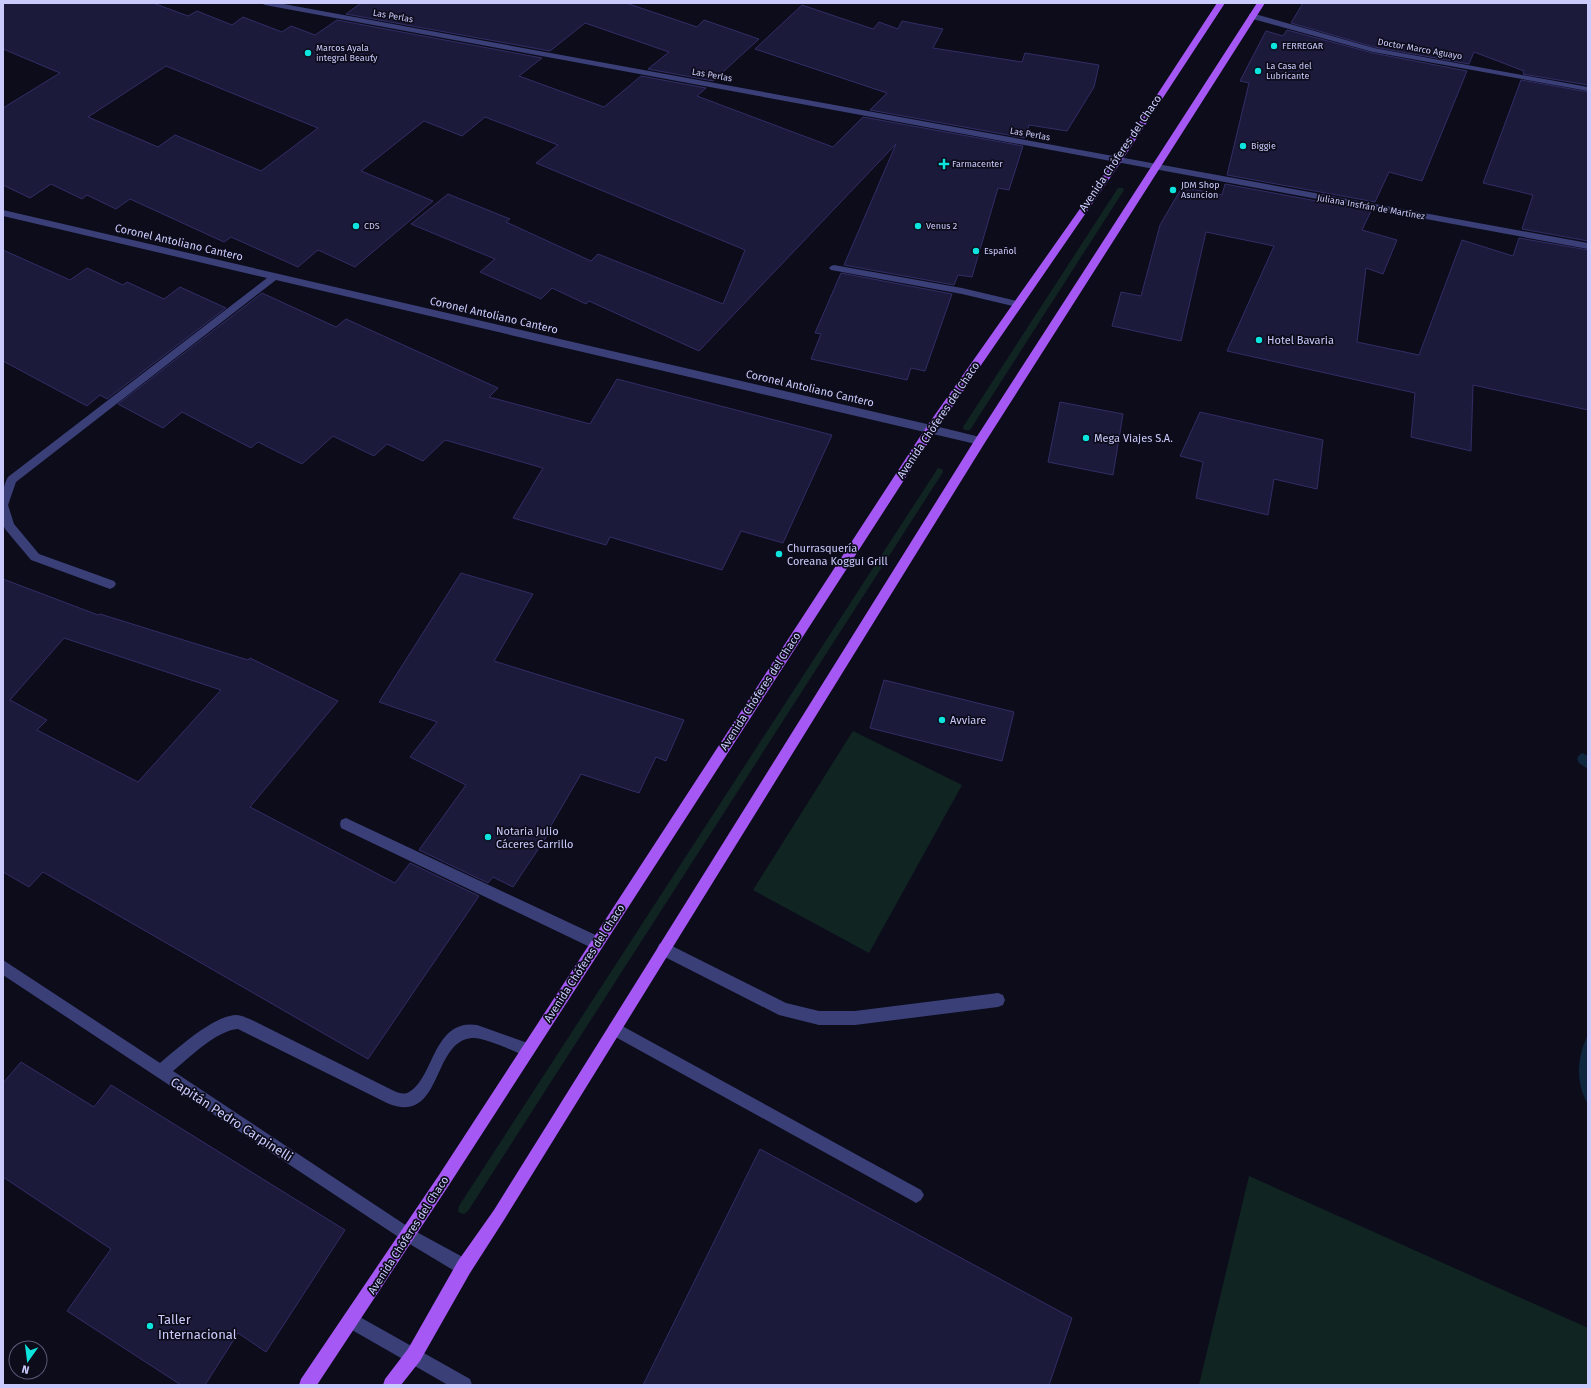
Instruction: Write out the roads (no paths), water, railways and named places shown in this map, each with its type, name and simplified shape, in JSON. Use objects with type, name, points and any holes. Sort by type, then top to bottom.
[{"type":"main road","name":"Avenida Chóferes del Chaco","points":[[308,1385],[408,1235],[931,429],[1118,160],[1221,3]]},
{"type":"main road","points":[[391,1385],[414,1355],[464,1268],[499,1215],[980,442],[1260,3]]},
{"type":"street","name":"Las Perlas","points":[[265,3],[1155,166]]},
{"type":"street","name":"Doctor Marco Aguayo","points":[[1252,16],[1373,50],[1588,89]]},
{"type":"street","name":"Juliana Insfrán de Martínez","points":[[1155,166],[1588,246]]},
{"type":"street","name":"Coronel Antoliano Cantero","points":[[3,213],[931,429],[980,442]]},
{"type":"street","points":[[834,268],[962,291],[1017,304]]},
{"type":"street","points":[[110,584],[35,557],[9,526],[3,505],[12,480],[275,276]]},
{"type":"street","points":[[346,824],[597,943]]},
{"type":"street","points":[[664,949],[784,1010],[819,1018],[855,1018],[998,1000]]},
{"type":"street","name":"Capitán Pedro Carpinelli","points":[[3,967],[408,1235],[464,1268]]},
{"type":"street","points":[[160,1072],[225,1024],[237,1022],[249,1026],[392,1098],[405,1101],[419,1094],[451,1038],[462,1033],[474,1031],[528,1050]]},
{"type":"street","points":[[615,1029],[700,1077],[916,1194]]},
{"type":"street","points":[[352,1320],[464,1385]]},
{"type":"water","points":[[1588,1035],[1588,1104],[1581,1087],[1579,1070],[1584,1043]]},
{"type":"waterway","points":[[1583,759],[1588,763]]},
{"type":"place","name":"FERREGAR","points":[[1274,46]]},
{"type":"place","name":"Marcos Ayala integral Beauťy","points":[[308,53]]},
{"type":"place","name":"La Casa del Lubricante","points":[[1258,71]]},
{"type":"place","name":"Biggie","points":[[1243,146]]},
{"type":"place","name":"Farmacenter","points":[[944,164]]},
{"type":"place","name":"JDM Shop Asuncion","points":[[1173,190]]},
{"type":"place","name":"CDS","points":[[356,226]]},
{"type":"place","name":"Venus 2","points":[[918,226]]},
{"type":"place","name":"Español","points":[[976,251]]},
{"type":"place","name":"Hotel Bavaria","points":[[1259,340]]},
{"type":"place","name":"Mega Viajes S.A.","points":[[1086,438]]},
{"type":"place","name":"Churrasquería Coreana Koggui Grill","points":[[779,554]]},
{"type":"place","name":"Avviare","points":[[942,720]]},
{"type":"place","name":"Notaria Julio Cáceres Carrillo","points":[[488,837]]},
{"type":"place","name":"Taller Internacional","points":[[150,1326]]}]
